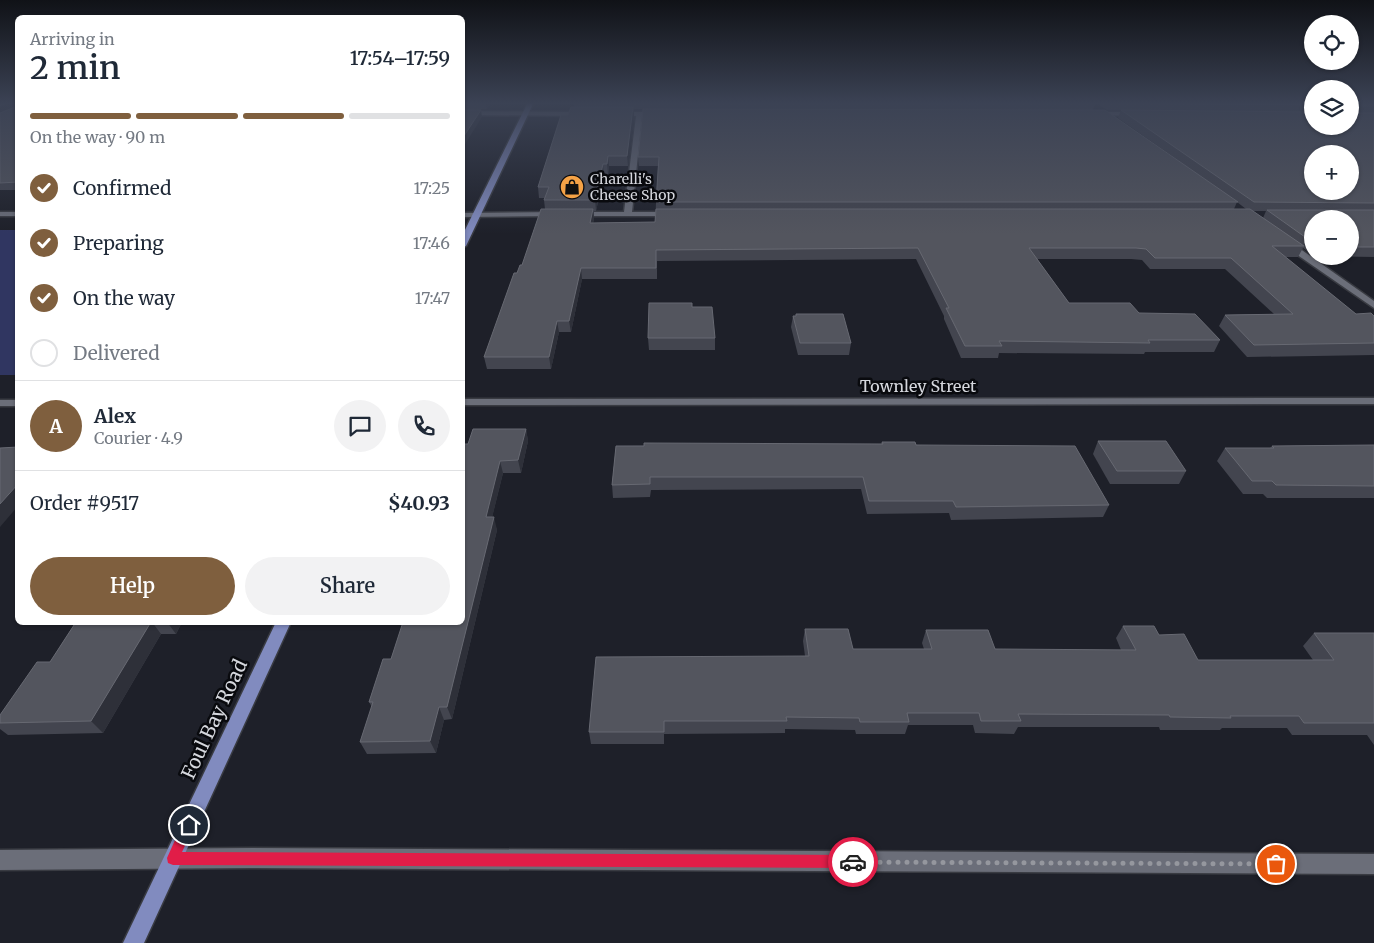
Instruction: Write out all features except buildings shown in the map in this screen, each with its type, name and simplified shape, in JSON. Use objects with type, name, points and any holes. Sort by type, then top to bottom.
[{"type":"main road","points":[[465,240],[510,146]]},
{"type":"main road","name":"Foul Bay Road","points":[[133,943],[283,625]]},
{"type":"street","points":[[628,214],[635,146]]},
{"type":"street","points":[[0,214],[15,214]]},
{"type":"street","points":[[465,215],[561,214]]},
{"type":"street","points":[[571,214],[678,214]]},
{"type":"street","points":[[1281,240],[1374,306]]},
{"type":"street","name":"Townley Street","points":[[465,402],[1374,401]]},
{"type":"street","points":[[0,402],[15,402]]},
{"type":"street","points":[[0,860],[173,858],[1374,864]]},
{"type":"shaded area","points":[[0,230],[15,230],[15,375],[0,375]]},
{"type":"way so far","points":[[853,862],[1276,864]]},
{"type":"place","name":"Charelli's Cheese Shop","points":[[572,187]]},
{"type":"route","points":[[189,825],[173,858],[853,862]]}]
